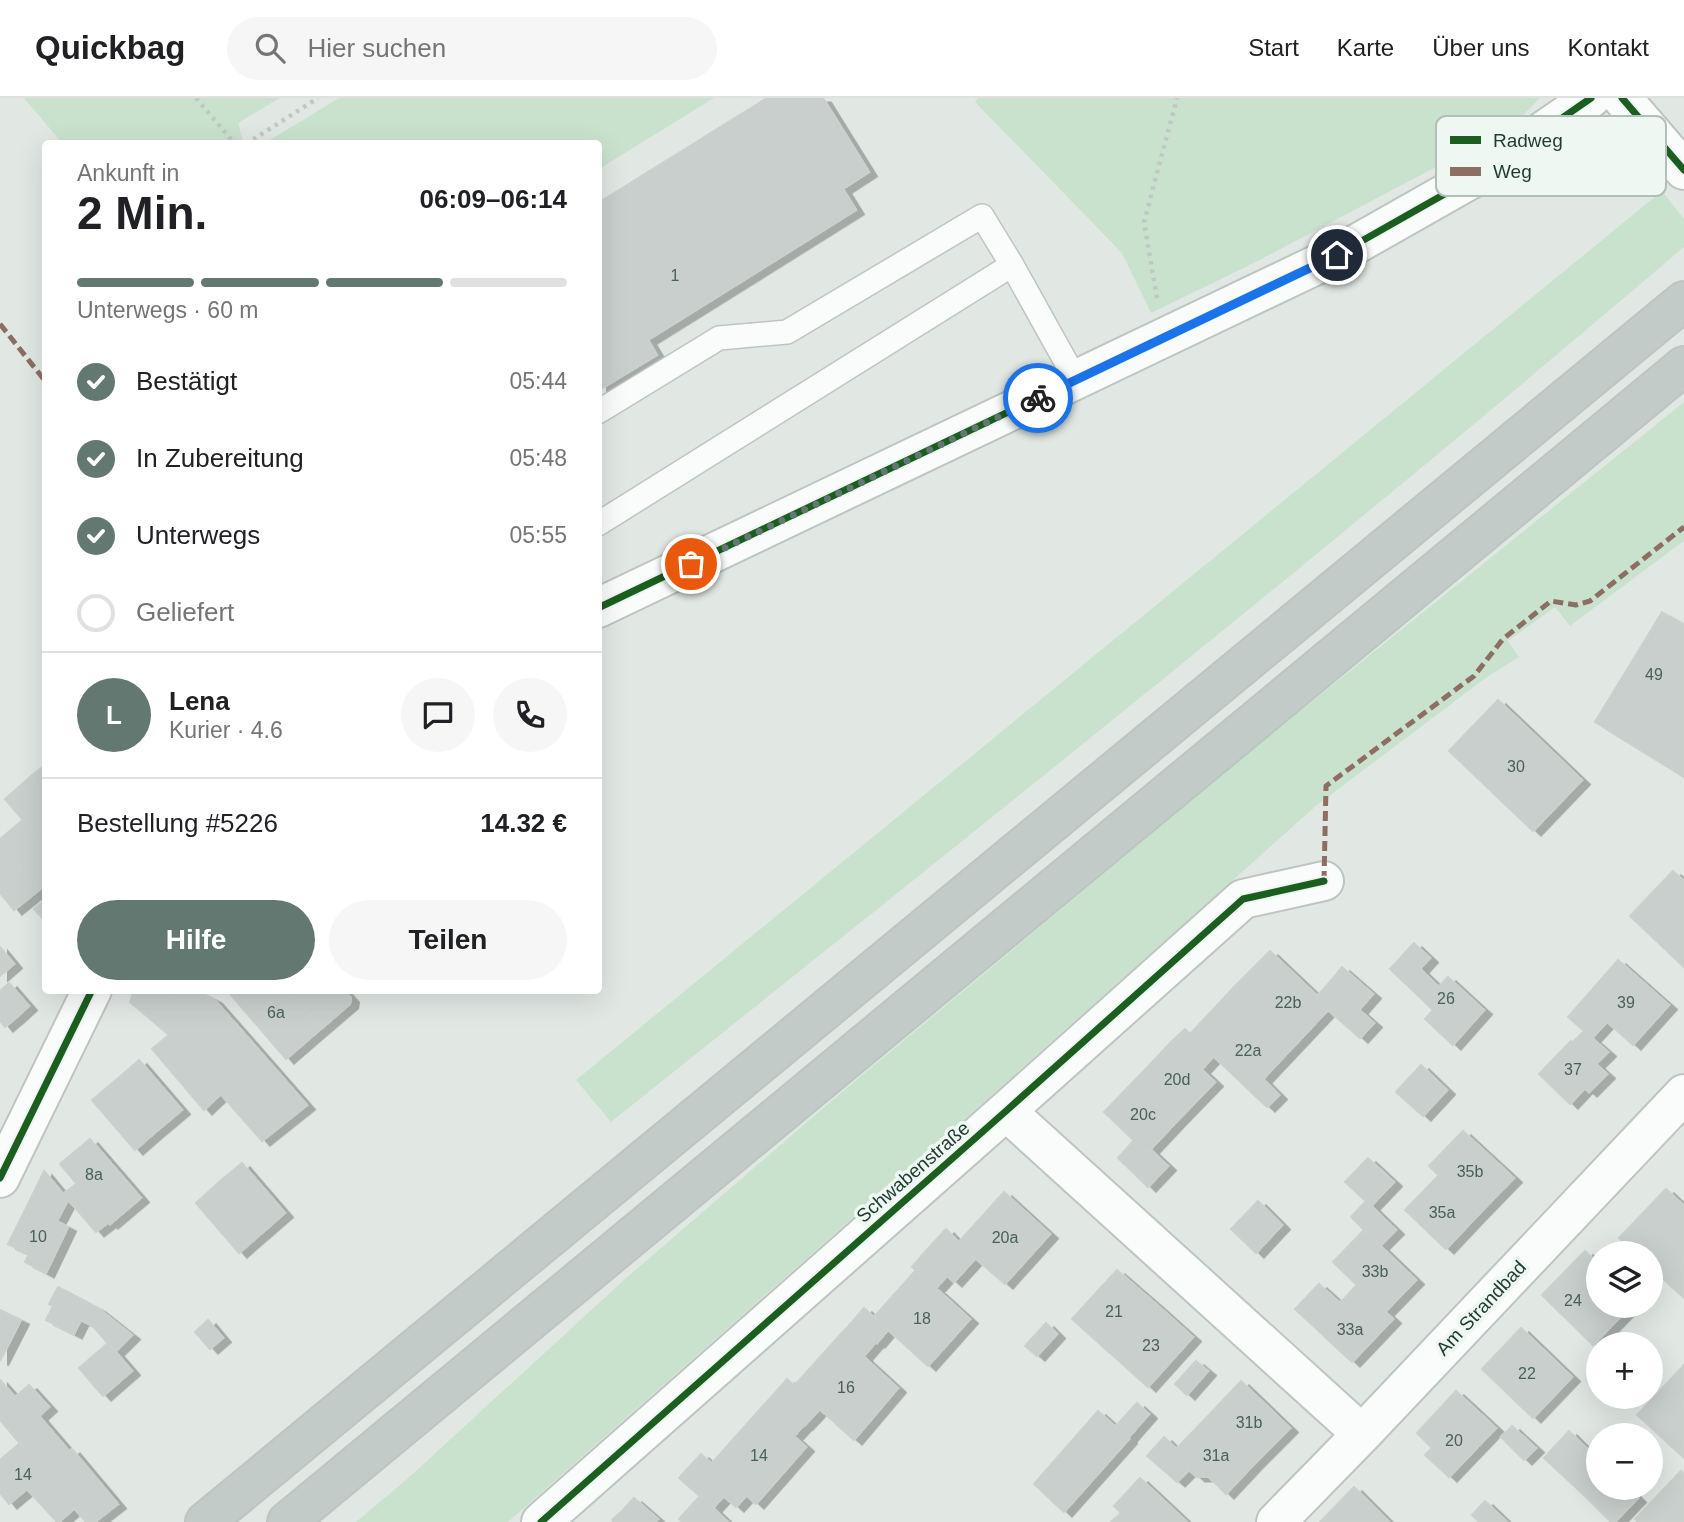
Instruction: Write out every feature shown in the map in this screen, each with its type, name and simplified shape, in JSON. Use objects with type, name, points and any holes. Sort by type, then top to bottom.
[{"type":"highway","points":[[205,1522],[1684,300]]},
{"type":"highway","points":[[286,1522],[1684,366]]},
{"type":"street","points":[[1565,116],[1591,98]]},
{"type":"street","points":[[1622,98],[1638,116]]},
{"type":"street","points":[[1666,149],[1684,170]]},
{"type":"street","points":[[602,606],[1337,255],[1441,196]]},
{"type":"street","name":"Schwabenstraße","points":[[541,1522],[1243,899],[1324,881]]},
{"type":"street","points":[[0,1178],[90,994]]},
{"type":"street","name":"Am Strandbad","points":[[1276,1522],[1684,1094]]},
{"type":"street","points":[[1006,1111],[1362,1434]]},
{"type":"lane","points":[[602,410],[719,338],[787,332],[982,216],[1076,380]]},
{"type":"lane","points":[[602,521],[1012,265]]},
{"type":"path","points":[[196,98],[232,140]]},
{"type":"path","points":[[252,140],[318,98]]},
{"type":"path","points":[[1171,334],[1158,307],[1144,222],[1177,98]]},
{"type":"green space","points":[[24,98],[280,98],[238,123],[243,140],[59,140]]},
{"type":"green space","points":[[339,98],[714,98],[602,167],[602,140],[270,140]]},
{"type":"green space","points":[[978,98],[1540,98],[1522,116],[1436,116],[1436,167],[1256,262],[1151,313],[1122,253],[975,102]]},
{"type":"green space","points":[[1656,196],[1666,196],[1684,219],[1684,247],[1285,580],[611,1122],[576,1080]]},
{"type":"green space","points":[[1684,402],[1684,541],[1570,626],[1555,607],[1508,641],[1519,657],[1487,677],[1317,805],[508,1522],[356,1522],[406,1480],[625,1279],[842,1092],[1258,745]]},
{"type":"building","points":[[767,98],[823,98],[869,172],[843,189],[856,210],[648,340],[657,355],[602,388],[602,201]]},
{"type":"building","points":[[1662,612],[1684,625],[1684,777],[1595,722]]},
{"type":"building","points":[[1498,700],[1582,780],[1533,831],[1449,751]]},
{"type":"building","points":[[42,767],[42,792],[30,777]]},
{"type":"building","points":[[30,777],[42,792],[42,842],[5,799]]},
{"type":"building","points":[[23,820],[42,842],[42,887],[39,890],[0,843],[0,839]]},
{"type":"building","points":[[0,843],[39,890],[14,910],[0,893]]},
{"type":"building","points":[[1673,871],[1684,881],[1684,967],[1630,916]]},
{"type":"building","points":[[42,902],[42,918],[34,909]]},
{"type":"building","points":[[1414,943],[1430,958],[1420,969],[1439,987],[1448,977],[1484,1010],[1453,1045],[1425,1019],[1433,1010],[1390,969]]},
{"type":"building","points":[[0,947],[14,964],[0,976]]},
{"type":"building","points":[[1270,951],[1330,1008],[1296,1044],[1235,986]]},
{"type":"building","points":[[1618,960],[1669,1005],[1633,1045],[1583,1000]]},
{"type":"building","points":[[1342,967],[1373,994],[1359,1010],[1329,983]]},
{"type":"building","points":[[9,983],[29,1006],[17,1017],[0,997],[0,991]]},
{"type":"building","points":[[1329,983],[1374,1023],[1360,1038],[1328,1010],[1330,1008],[1317,996]]},
{"type":"building","points":[[1235,986],[1296,1044],[1263,1079],[1279,1095],[1267,1107],[1190,1034]]},
{"type":"building","points":[[133,994],[168,994],[184,1002],[188,994],[204,994],[214,999],[307,1105],[262,1141],[169,1035],[130,1002]]},
{"type":"building","points":[[168,994],[188,994],[184,1002]]},
{"type":"building","points":[[292,994],[322,1028],[286,1059],[231,995]]},
{"type":"building","points":[[292,994],[348,994],[351,998],[350,1004],[322,1028]]},
{"type":"building","points":[[0,997],[17,1017],[5,1027],[0,1021]]},
{"type":"building","points":[[1583,1000],[1607,1022],[1592,1038],[1568,1017]]},
{"type":"building","points":[[1185,1029],[1213,1057],[1202,1069],[1172,1041]]},
{"type":"building","points":[[1584,1031],[1608,1052],[1596,1064],[1572,1043]]},
{"type":"building","points":[[169,1035],[221,1094],[204,1110],[152,1049]]},
{"type":"building","points":[[1172,1041],[1215,1082],[1181,1117],[1138,1077]]},
{"type":"building","points":[[1571,1041],[1607,1074],[1589,1092],[1585,1088],[1570,1104],[1539,1074]]},
{"type":"building","points":[[139,1060],[182,1110],[158,1130],[116,1080]]},
{"type":"building","points":[[1421,1065],[1447,1090],[1423,1116],[1396,1092]]},
{"type":"building","points":[[1138,1077],[1181,1117],[1147,1153],[1104,1112]]},
{"type":"building","points":[[116,1080],[158,1130],[135,1150],[92,1100]]},
{"type":"building","points":[[1463,1131],[1514,1178],[1479,1214],[1429,1166]]},
{"type":"building","points":[[90,1139],[141,1198],[110,1224],[60,1164]]},
{"type":"building","points":[[1134,1140],[1147,1153],[1150,1149],[1168,1166],[1148,1187],[1118,1158]]},
{"type":"building","points":[[1368,1158],[1394,1182],[1371,1206],[1345,1182]]},
{"type":"building","points":[[242,1163],[285,1213],[262,1233],[219,1182]]},
{"type":"building","points":[[44,1171],[68,1200],[57,1221],[27,1206]]},
{"type":"building","points":[[1439,1175],[1479,1214],[1446,1249],[1405,1210]]},
{"type":"building","points":[[219,1182],[262,1233],[239,1253],[196,1203]]},
{"type":"building","points":[[76,1184],[109,1222],[96,1232],[63,1194]]},
{"type":"building","points":[[1666,1189],[1684,1206],[1684,1298],[1663,1279],[1663,1241],[1622,1241],[1619,1238]]},
{"type":"building","points":[[1004,1192],[1050,1234],[1005,1284],[958,1243]]},
{"type":"building","points":[[1258,1201],[1282,1225],[1256,1253],[1231,1229]]},
{"type":"building","points":[[1366,1201],[1396,1230],[1380,1246],[1351,1217]]},
{"type":"building","points":[[27,1206],[68,1227],[46,1273],[25,1262],[29,1254],[8,1244]]},
{"type":"building","points":[[946,1229],[975,1259],[954,1282],[923,1254]]},
{"type":"building","points":[[1364,1230],[1416,1280],[1385,1312],[1333,1262]]},
{"type":"building","points":[[1585,1251],[1586,1318],[1619,1318],[1606,1332],[1586,1332],[1586,1338],[1542,1295]]},
{"type":"building","points":[[923,1254],[947,1276],[936,1288],[912,1267]]},
{"type":"building","points":[[916,1270],[970,1319],[928,1366],[874,1317]]},
{"type":"building","points":[[1117,1270],[1155,1303],[1110,1353],[1072,1319]]},
{"type":"building","points":[[1319,1284],[1340,1303],[1357,1285],[1393,1319],[1352,1362],[1295,1309]]},
{"type":"building","points":[[58,1287],[98,1308],[132,1335],[115,1352],[93,1326],[49,1304]]},
{"type":"building","points":[[1155,1303],[1193,1337],[1148,1387],[1110,1353]]},
{"type":"building","points":[[53,1306],[81,1320],[74,1334],[46,1320]]},
{"type":"building","points":[[864,1308],[888,1330],[877,1343],[853,1321]]},
{"type":"building","points":[[0,1310],[21,1320],[0,1361]]},
{"type":"building","points":[[208,1320],[223,1338],[210,1349],[195,1332]]},
{"type":"building","points":[[853,1321],[876,1342],[863,1357],[840,1335]]},
{"type":"building","points":[[1046,1323],[1057,1334],[1037,1356],[1025,1346]]},
{"type":"building","points":[[1521,1328],[1572,1377],[1533,1418],[1482,1369]]},
{"type":"building","points":[[840,1335],[898,1388],[854,1440],[794,1386]]},
{"type":"building","points":[[108,1343],[132,1371],[103,1396],[79,1368]]},
{"type":"building","points":[[1196,1361],[1208,1371],[1187,1395],[1175,1384]]},
{"type":"building","points":[[1684,1365],[1684,1458],[1663,1439],[1663,1423],[1646,1423],[1637,1415],[1643,1409],[1663,1409],[1663,1387]]},
{"type":"building","points":[[787,1379],[820,1409],[805,1425],[773,1395]]},
{"type":"building","points":[[0,1380],[15,1397],[29,1385],[49,1407],[39,1416],[69,1451],[72,1449],[118,1504],[95,1522],[86,1522],[0,1420]]},
{"type":"building","points":[[1241,1381],[1290,1428],[1256,1462],[1208,1416]]},
{"type":"building","points":[[1456,1391],[1496,1428],[1449,1477],[1425,1455],[1432,1448],[1417,1433]]},
{"type":"building","points":[[773,1395],[805,1424],[794,1436],[762,1407]]},
{"type":"building","points":[[1137,1403],[1149,1414],[1128,1438],[1115,1427]]},
{"type":"building","points":[[762,1407],[806,1447],[756,1504],[712,1463]]},
{"type":"building","points":[[1098,1411],[1129,1439],[1064,1512],[1034,1484]]},
{"type":"building","points":[[1208,1416],[1256,1462],[1226,1494],[1209,1477],[1197,1477],[1189,1470],[1189,1461],[1176,1449]]},
{"type":"building","points":[[1512,1426],[1536,1448],[1524,1460],[1501,1437]]},
{"type":"building","points":[[1569,1431],[1583,1445],[1558,1471],[1544,1458]]},
{"type":"building","points":[[1164,1437],[1189,1461],[1189,1470],[1177,1482],[1147,1456]]},
{"type":"building","points":[[20,1443],[75,1508],[59,1522],[27,1489],[9,1504],[0,1493],[0,1460]]},
{"type":"building","points":[[1583,1445],[1586,1448],[1586,1495],[1585,1496],[1558,1471]]},
{"type":"building","points":[[701,1454],[747,1495],[736,1507],[690,1466]]},
{"type":"building","points":[[690,1466],[724,1496],[713,1508],[679,1478]]},
{"type":"building","points":[[1681,1471],[1684,1474],[1684,1522],[1638,1522],[1635,1519],[1653,1500],[1663,1500],[1663,1490]]},
{"type":"building","points":[[1140,1478],[1187,1522],[1111,1522],[1121,1513],[1114,1506]]},
{"type":"building","points":[[1354,1487],[1389,1522],[1320,1522]]},
{"type":"building","points":[[700,1496],[728,1522],[682,1522],[679,1519]]},
{"type":"building","points":[[634,1498],[658,1519],[655,1522],[637,1522],[623,1510]]},
{"type":"building","points":[[1589,1500],[1636,1500],[1615,1522],[1611,1522]]},
{"type":"building","points":[[1485,1501],[1507,1522],[1479,1522],[1472,1515]]},
{"type":"building","points":[[623,1510],[637,1522],[614,1522],[612,1520]]},
{"type":"marked path","points":[[0,324],[42,377]]},
{"type":"marked path","points":[[1324,881],[1326,786],[1474,676],[1503,639],[1551,601],[1576,605],[1590,601],[1684,527]]},
{"type":"cycle path","points":[[1565,116],[1591,98]]},
{"type":"cycle path","points":[[1622,98],[1638,116]]},
{"type":"cycle path","points":[[1666,149],[1684,170]]},
{"type":"cycle path","points":[[602,606],[1337,255],[1441,196]]},
{"type":"cycle path","points":[[541,1522],[1243,899],[1324,881]]},
{"type":"cycle path","points":[[0,1178],[90,994]]},
{"type":"way so far","points":[[691,564],[1038,398]]},
{"type":"route","points":[[1038,398],[1337,255]]}]
